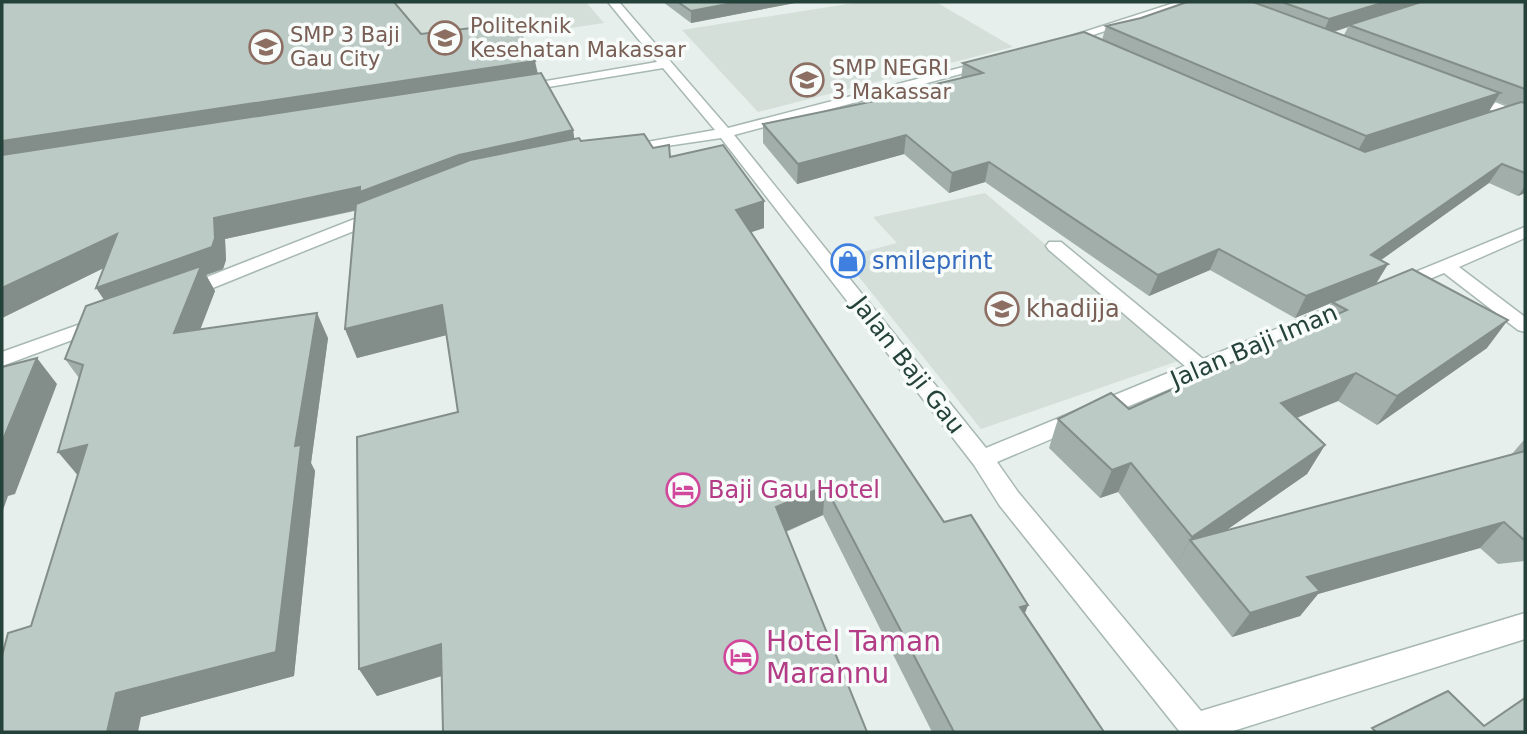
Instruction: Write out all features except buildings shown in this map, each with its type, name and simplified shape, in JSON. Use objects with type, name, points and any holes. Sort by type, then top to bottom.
[{"type":"street","name":"Jalan Baji Gau","points":[[612,2],[725,133],[982,459],[1009,499],[1197,730]]},
{"type":"street","points":[[1046,46],[1187,2]]},
{"type":"street","points":[[1072,38],[1096,49]]},
{"type":"street","points":[[604,153],[725,133],[1006,57]]},
{"type":"street","points":[[514,91],[666,64]]},
{"type":"street","points":[[1450,89],[1525,119]]},
{"type":"street","points":[[1483,122],[1509,113]]},
{"type":"street","points":[[169,298],[398,207]]},
{"type":"street","name":"Jalan Baji Iman","points":[[982,459],[1525,232]]},
{"type":"street","points":[[1055,246],[1201,368]]},
{"type":"street","points":[[1446,266],[1525,326]]},
{"type":"street","points":[[2,359],[120,316]]},
{"type":"street","points":[[1197,730],[1525,626]]},
{"type":"shaded area","name":"Politeknik Kesehatan Makassar","points":[[383,2],[586,2],[604,23],[394,54]]},
{"type":"shaded area","name":"SMP NEGRI 3 Makassar","points":[[860,2],[936,2],[1013,47],[758,112],[682,30]]},
{"type":"shaded area","name":"khadijja","points":[[985,193],[1181,360],[981,429],[843,257],[897,243],[873,217]]},
{"type":"place","name":"Politeknik Kesehatan Makassar","points":[[445,38]]},
{"type":"place","name":"SMP 3 Baji Gau City","points":[[266,47]]},
{"type":"place","name":"SMP NEGRI 3 Makassar","points":[[807,80]]},
{"type":"place","name":"smileprint","points":[[848,261]]},
{"type":"place","name":"khadijja","points":[[1002,309]]},
{"type":"place","name":"Baji Gau Hotel","points":[[683,490]]},
{"type":"place","name":"Hotel Taman Marannu","points":[[741,657]]}]
